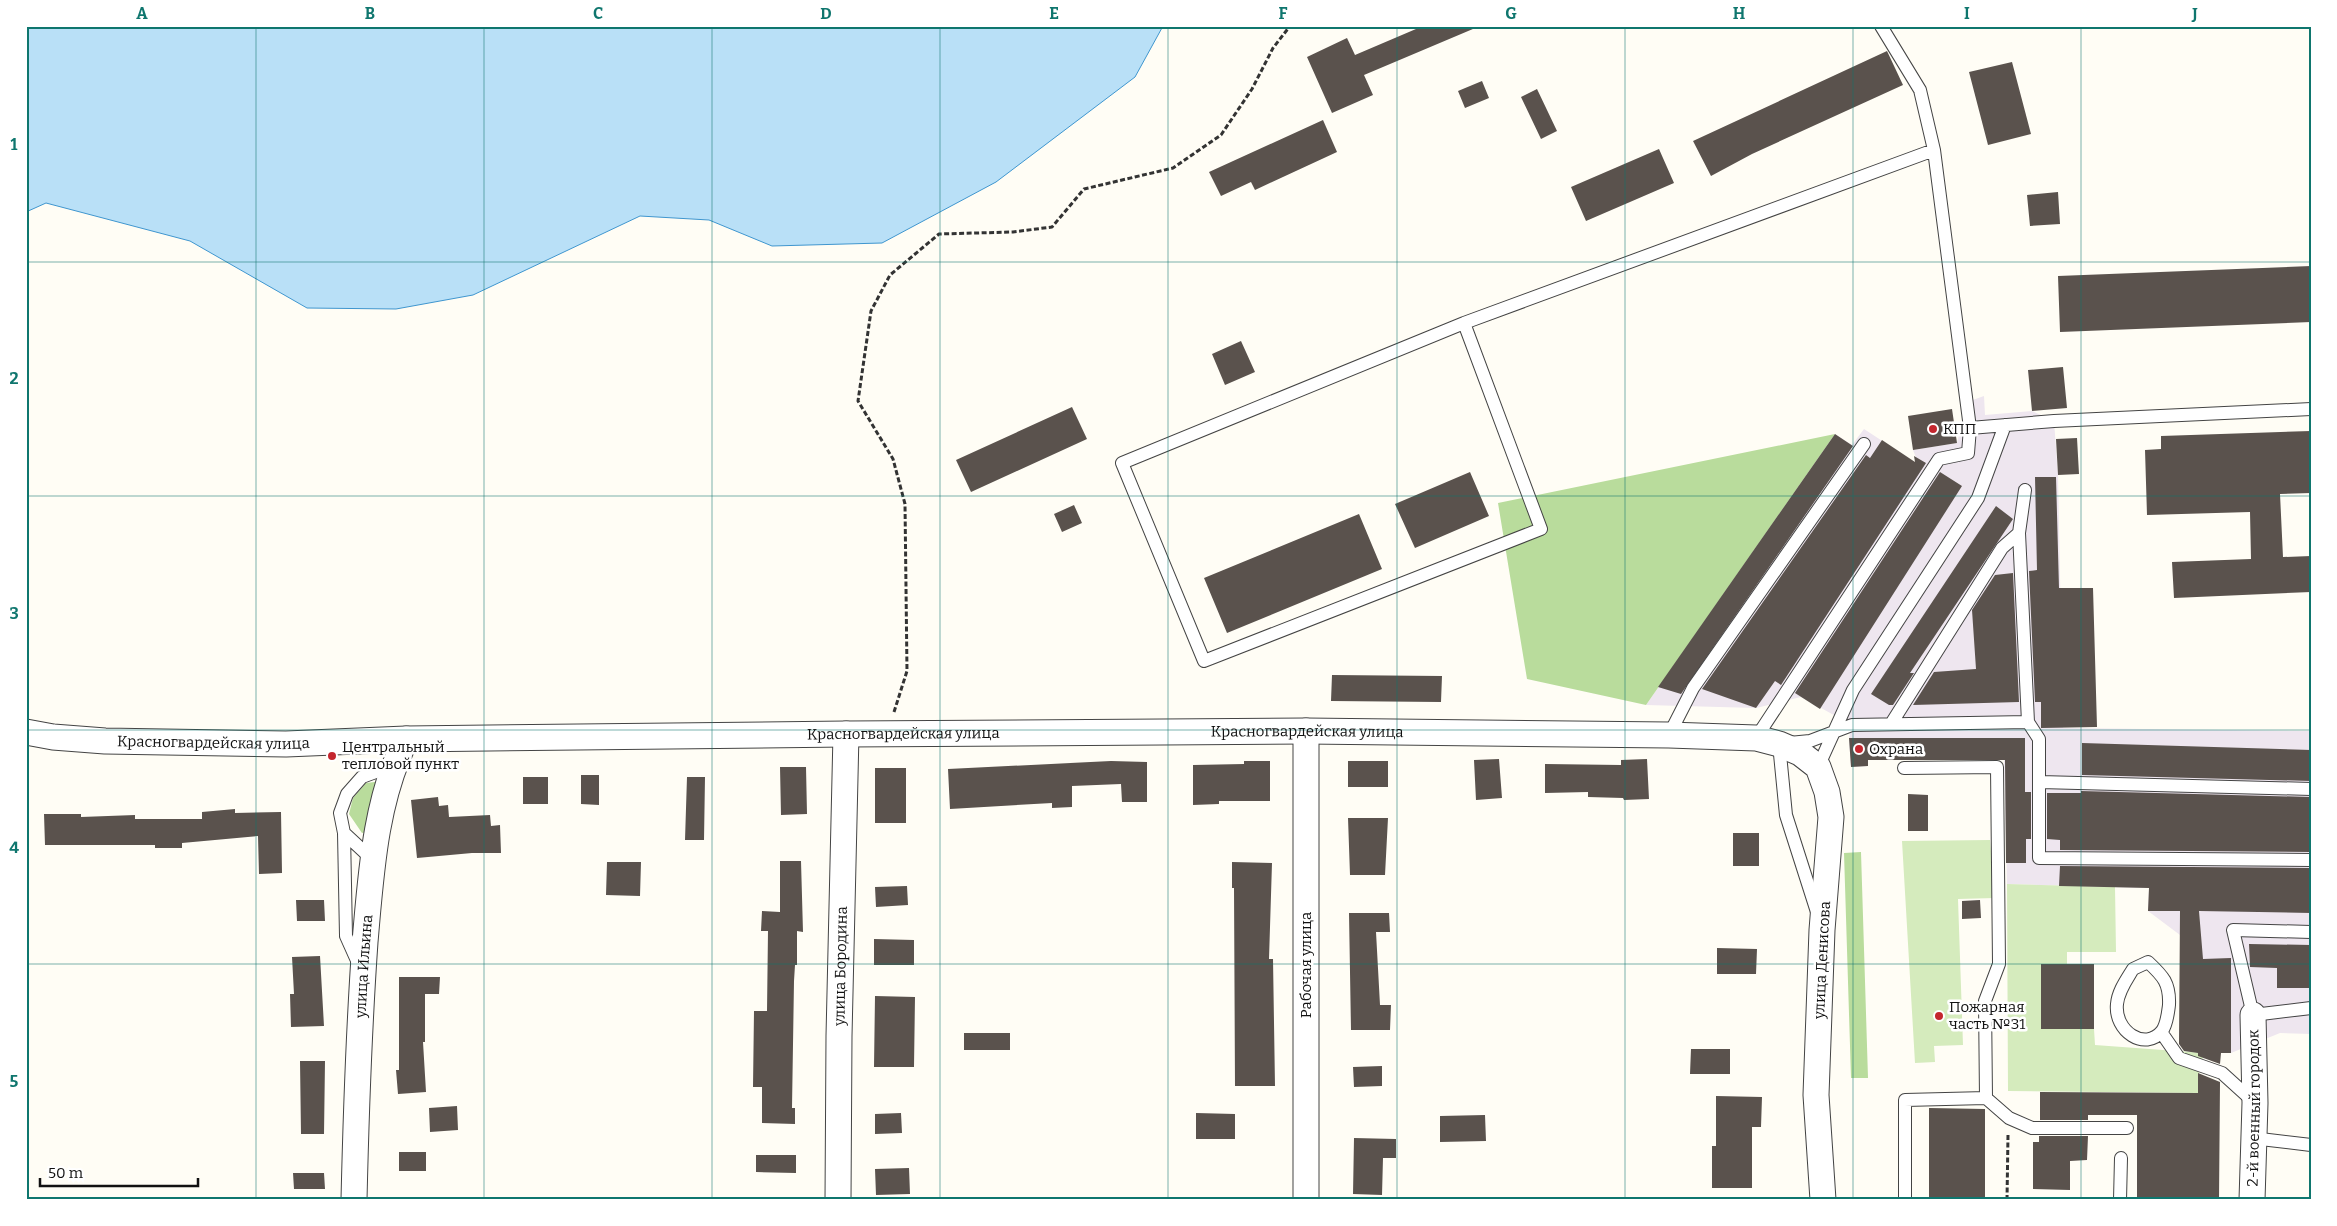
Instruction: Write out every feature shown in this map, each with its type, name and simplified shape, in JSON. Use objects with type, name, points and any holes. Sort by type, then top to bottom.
[{"type":"street","name":"Красногвардейская улица","points":[[26,732],[53,737],[105,741],[286,744],[406,740],[846,734],[1306,731],[1669,735],[1756,738],[1779,744]]},
{"type":"street","name":"Рабочая улица","points":[[1306,731],[1306,1200]]},
{"type":"street","name":"улица Бородина","points":[[838,1200],[838,1036],[846,734]]},
{"type":"street","name":"улица Ильина","points":[[354,1200],[358,1042],[372,859],[392,766],[406,740]]},
{"type":"street","points":[[1779,744],[1800,753],[1818,767]]},
{"type":"street","name":"улица Денисова","points":[[1818,767],[1827,792],[1831,817],[1822,930],[1816,1096],[1823,1200]]},
{"type":"street","name":"2-й военный городок","points":[[2252,1200],[2252,1138],[2255,1103],[2253,1015]]},
{"type":"lane","points":[[1756,738],[1939,459],[1968,453],[1970,428],[1934,150],[1920,90],[1881,26]]},
{"type":"lane","points":[[1464,323],[1541,529],[1204,661],[1122,463],[1464,323],[1934,150]]},
{"type":"lane","points":[[1970,428],[2311,409]]},
{"type":"lane","points":[[1818,767],[1853,690],[1978,498],[2005,425]]},
{"type":"lane","points":[[1669,735],[1693,688],[1864,444]]},
{"type":"lane","points":[[2025,490],[2019,533],[2028,722],[2039,739],[2039,858],[2311,860]]},
{"type":"lane","points":[[1892,724],[2002,548],[2019,533]]},
{"type":"lane","points":[[1822,930],[1786,815],[1779,744],[1810,741],[1852,725],[2028,722]]},
{"type":"lane","points":[[363,974],[346,936],[344,833],[340,812],[347,794],[362,777],[392,766]]},
{"type":"lane","points":[[1904,768],[1997,767],[1999,964],[1985,1001],[1986,1098]]},
{"type":"lane","points":[[2040,782],[2311,789]]},
{"type":"lane","points":[[344,833],[372,859]]},
{"type":"lane","points":[[2311,932],[2234,930],[2253,1015],[2311,1008]]},
{"type":"lane","points":[[2148,962],[2165,977],[2169,1000],[2167,1018],[2161,1032],[2149,1038],[2134,1037],[2124,1030],[2118,1021],[2117,1003],[2122,988],[2133,969],[2148,962]]},
{"type":"lane","points":[[2161,1032],[2179,1058],[2222,1073],[2255,1103]]},
{"type":"lane","points":[[1905,1200],[1905,1100],[1986,1098],[2008,1118],[2032,1128],[2127,1128]]},
{"type":"lane","points":[[2252,1138],[2311,1145]]},
{"type":"lane","points":[[2120,1200],[2121,1158]]},
{"type":"path","points":[[888,734],[907,671],[905,504],[893,459],[858,401],[871,311],[890,275],[939,234],[1013,232],[1052,227],[1084,188],[1173,168],[1221,135],[1252,89],[1273,48],[1290,26]]},
{"type":"path","points":[[2007,1200],[2008,1118]]},
{"type":"shaded area","points":[[1984,396],[1985,415],[2032,411],[2054,421],[2058,475],[2063,728],[2311,731],[2311,1034],[2280,1033],[2231,1053],[2204,1053],[2201,936],[2180,935],[2148,911],[2149,888],[2007,884],[2004,760],[1868,760],[1868,766],[1851,767],[1849,738],[1852,725],[1801,697],[1756,708],[1646,705],[1835,434],[1852,445],[1864,429],[1919,465],[1913,450],[1957,443],[1967,402]]},
{"type":"green space","points":[[1835,434],[1646,705],[1527,679],[1498,503]]},
{"type":"green space","points":[[383,781],[371,831],[362,833],[349,814],[353,798],[366,783]]},
{"type":"green space","points":[[1990,840],[1995,898],[1958,899],[1963,1045],[1934,1046],[1935,1062],[1915,1063],[1902,841]]},
{"type":"green space","points":[[1861,852],[1868,1078],[1851,1078],[1844,853]]},
{"type":"green space","points":[[2007,884],[2115,887],[2116,952],[2067,952],[2067,964],[2041,1029],[2094,1029],[2095,1045],[2204,1053],[2198,1077],[2198,1093],[2008,1091]]},
{"type":"water","points":[[26,26],[1163,26],[1135,77],[996,182],[882,243],[772,246],[709,220],[640,216],[473,295],[396,309],[307,308],[190,241],[46,203],[26,212]]},
{"type":"building","points":[[1423,26],[1480,26],[1364,75],[1373,95],[1332,113],[1307,57],[1347,38],[1355,55]]},
{"type":"building","points":[[1887,51],[1903,85],[1752,154],[1711,176],[1693,141]]},
{"type":"building","points":[[2012,62],[2031,134],[1988,145],[1969,72]]},
{"type":"building","points":[[1482,81],[1489,98],[1465,108],[1458,91]]},
{"type":"building","points":[[1537,89],[1557,131],[1541,139],[1521,97]]},
{"type":"building","points":[[1323,120],[1337,152],[1255,190],[1251,182],[1221,196],[1209,172]]},
{"type":"building","points":[[1659,149],[1674,183],[1586,221],[1571,187]]},
{"type":"building","points":[[2058,192],[2060,224],[2030,226],[2027,195]]},
{"type":"building","points":[[2311,266],[2311,322],[2060,332],[2058,276]]},
{"type":"building","points":[[1241,341],[1255,372],[1225,385],[1212,354]]},
{"type":"building","points":[[2063,367],[2067,408],[2032,411],[2028,370]]},
{"type":"building","points":[[1072,407],[1087,439],[971,492],[956,460]]},
{"type":"building","name":"КПП","points":[[1952,409],[1957,443],[1913,450],[1908,416]]},
{"type":"building","points":[[2311,431],[2311,493],[2280,494],[2283,557],[2311,556],[2311,592],[2174,598],[2172,562],[2251,559],[2250,512],[2147,515],[2145,450],[2161,449],[2161,436]]},
{"type":"building","points":[[1835,434],[1853,446],[1681,694],[1658,687]]},
{"type":"building","points":[[2077,438],[2079,474],[2058,475],[2056,439]]},
{"type":"building","points":[[1882,440],[1915,462],[1914,456],[1926,463],[1781,685],[1775,681],[1756,708],[1702,689],[1866,455],[1870,458]]},
{"type":"building","points":[[1470,472],[1489,516],[1415,548],[1395,504]]},
{"type":"building","points":[[1940,472],[1962,486],[1820,709],[1795,693]]},
{"type":"building","points":[[2035,477],[2056,477],[2059,588],[2093,588],[2097,727],[2041,728],[2041,702],[2035,702],[2029,571],[2037,570]]},
{"type":"building","points":[[1074,505],[1082,523],[1062,532],[1054,514]]},
{"type":"building","points":[[1996,506],[2013,519],[1910,673],[1914,673],[1893,705],[1889,705],[1871,694]]},
{"type":"building","points":[[1359,514],[1382,569],[1227,633],[1204,578]]},
{"type":"building","points":[[2013,573],[2019,702],[1913,705],[1934,672],[1976,669],[1972,610],[1995,575]]},
{"type":"building","points":[[1332,675],[1442,676],[1441,702],[1331,701]]},
{"type":"building","points":[[1849,738],[2025,738],[2025,792],[2031,792],[2031,839],[2026,839],[2026,863],[2006,863],[2005,760],[1868,760],[1868,766],[1851,767]]},
{"type":"building","points":[[2082,743],[2311,750],[2311,781],[2082,775]]},
{"type":"building","points":[[1499,759],[1502,798],[1476,800],[1474,760]]},
{"type":"building","points":[[1647,759],[1649,799],[1624,800],[1623,798],[1588,797],[1588,792],[1545,793],[1545,764],[1621,765],[1621,760]]},
{"type":"building","points":[[1111,761],[1147,762],[1147,802],[1122,802],[1121,784],[1072,786],[1072,807],[1052,808],[1052,803],[950,809],[948,769]]},
{"type":"building","points":[[1244,761],[1270,761],[1270,801],[1219,801],[1219,804],[1193,805],[1193,765],[1244,764]]},
{"type":"building","points":[[1348,761],[1388,761],[1388,787],[1348,787]]},
{"type":"building","points":[[780,767],[806,767],[807,814],[781,815]]},
{"type":"building","points":[[875,768],[906,768],[906,823],[875,823]]},
{"type":"building","points":[[581,775],[599,775],[599,805],[581,804]]},
{"type":"building","points":[[523,777],[548,777],[548,804],[523,804]]},
{"type":"building","points":[[687,777],[705,777],[704,840],[685,840]]},
{"type":"building","points":[[2081,791],[2311,797],[2311,852],[2060,850],[2060,840],[2047,839],[2047,793],[2081,793]]},
{"type":"building","points":[[1908,794],[1928,795],[1928,831],[1908,831]]},
{"type":"building","points":[[438,797],[439,806],[448,805],[449,817],[490,815],[491,826],[500,825],[501,853],[472,853],[417,858],[411,800]]},
{"type":"building","points":[[235,809],[235,813],[281,812],[282,873],[259,874],[258,836],[182,843],[182,848],[155,848],[155,845],[45,845],[44,814],[81,814],[81,817],[135,815],[135,819],[202,819],[202,812]]},
{"type":"building","points":[[1348,818],[1388,818],[1385,875],[1350,875]]},
{"type":"building","points":[[1733,833],[1759,833],[1759,866],[1733,866]]},
{"type":"building","points":[[780,861],[801,861],[803,932],[797,931],[797,965],[795,965],[794,981],[792,1108],[795,1108],[795,1124],[762,1123],[762,1087],[753,1087],[754,1011],[767,1011],[768,931],[761,931],[762,911],[780,912]]},
{"type":"building","points":[[607,862],[641,862],[640,896],[606,895]]},
{"type":"building","points":[[1232,862],[1272,863],[1269,959],[1273,959],[1275,1086],[1235,1086],[1234,888],[1232,888]]},
{"type":"building","points":[[2060,866],[2311,868],[2311,913],[2199,911],[2203,959],[2231,958],[2231,1053],[2221,1053],[2220,1064],[2198,1056],[2198,1053],[2184,1051],[2179,1044],[2180,911],[2148,911],[2149,888],[2059,886]]},
{"type":"building","points":[[907,886],[908,905],[876,907],[875,887]]},
{"type":"building","points":[[296,900],[324,900],[325,921],[297,921]]},
{"type":"building","points":[[1980,900],[1981,918],[1962,919],[1962,901]]},
{"type":"building","points":[[1349,913],[1389,913],[1390,932],[1376,932],[1380,1005],[1391,1005],[1390,1030],[1351,1030]]},
{"type":"building","points":[[874,939],[914,940],[914,965],[874,965]]},
{"type":"building","points":[[2249,944],[2311,945],[2311,988],[2277,988],[2277,968],[2250,967]]},
{"type":"building","points":[[1717,948],[1757,949],[1756,974],[1717,974]]},
{"type":"building","points":[[320,956],[324,1026],[291,1027],[290,994],[294,994],[292,957]]},
{"type":"building","points":[[2041,964],[2094,964],[2094,1029],[2041,1029]]},
{"type":"building","points":[[399,977],[440,977],[439,994],[425,994],[425,1042],[423,1042],[426,1092],[398,1094],[396,1070],[399,1070]]},
{"type":"building","points":[[875,996],[915,997],[914,1067],[874,1067]]},
{"type":"building","points":[[964,1033],[1010,1033],[1010,1050],[964,1050]]},
{"type":"building","points":[[1691,1049],[1730,1049],[1730,1074],[1690,1074]]},
{"type":"building","points":[[300,1061],[325,1061],[324,1134],[301,1134]]},
{"type":"building","points":[[1382,1066],[1382,1086],[1354,1087],[1353,1067]]},
{"type":"building","points":[[2198,1073],[2220,1082],[2219,1200],[2137,1200],[2137,1115],[2088,1115],[2088,1120],[2040,1120],[2040,1092],[2198,1093]]},
{"type":"building","points":[[1716,1096],[1762,1097],[1761,1127],[1752,1127],[1752,1188],[1712,1188],[1712,1146],[1716,1146]]},
{"type":"building","points":[[457,1106],[458,1130],[430,1132],[429,1108]]},
{"type":"building","points":[[1929,1108],[1985,1109],[1985,1200],[1929,1200]]},
{"type":"building","points":[[901,1113],[902,1133],[875,1134],[875,1114]]},
{"type":"building","points":[[1196,1113],[1235,1114],[1235,1139],[1196,1139]]},
{"type":"building","points":[[1485,1115],[1486,1141],[1440,1142],[1440,1116]]},
{"type":"building","points":[[2039,1136],[2088,1136],[2087,1160],[2070,1161],[2070,1190],[2033,1189],[2033,1142],[2039,1142]]},
{"type":"building","points":[[1354,1138],[1396,1139],[1396,1158],[1383,1158],[1382,1195],[1353,1194]]},
{"type":"building","points":[[399,1152],[426,1152],[426,1171],[399,1171]]},
{"type":"building","points":[[756,1155],[796,1155],[796,1173],[756,1172]]},
{"type":"building","points":[[909,1168],[910,1194],[876,1195],[875,1169]]},
{"type":"building","points":[[293,1173],[324,1173],[325,1189],[294,1189]]},
{"type":"place","name":"КПП","points":[[1933,429]]},
{"type":"place","name":"Охрана","points":[[1859,749]]},
{"type":"place","name":"Центральный тепловой пункт","points":[[332,756]]},
{"type":"place","name":"Пожарная часть №31","points":[[1939,1016]]}]
